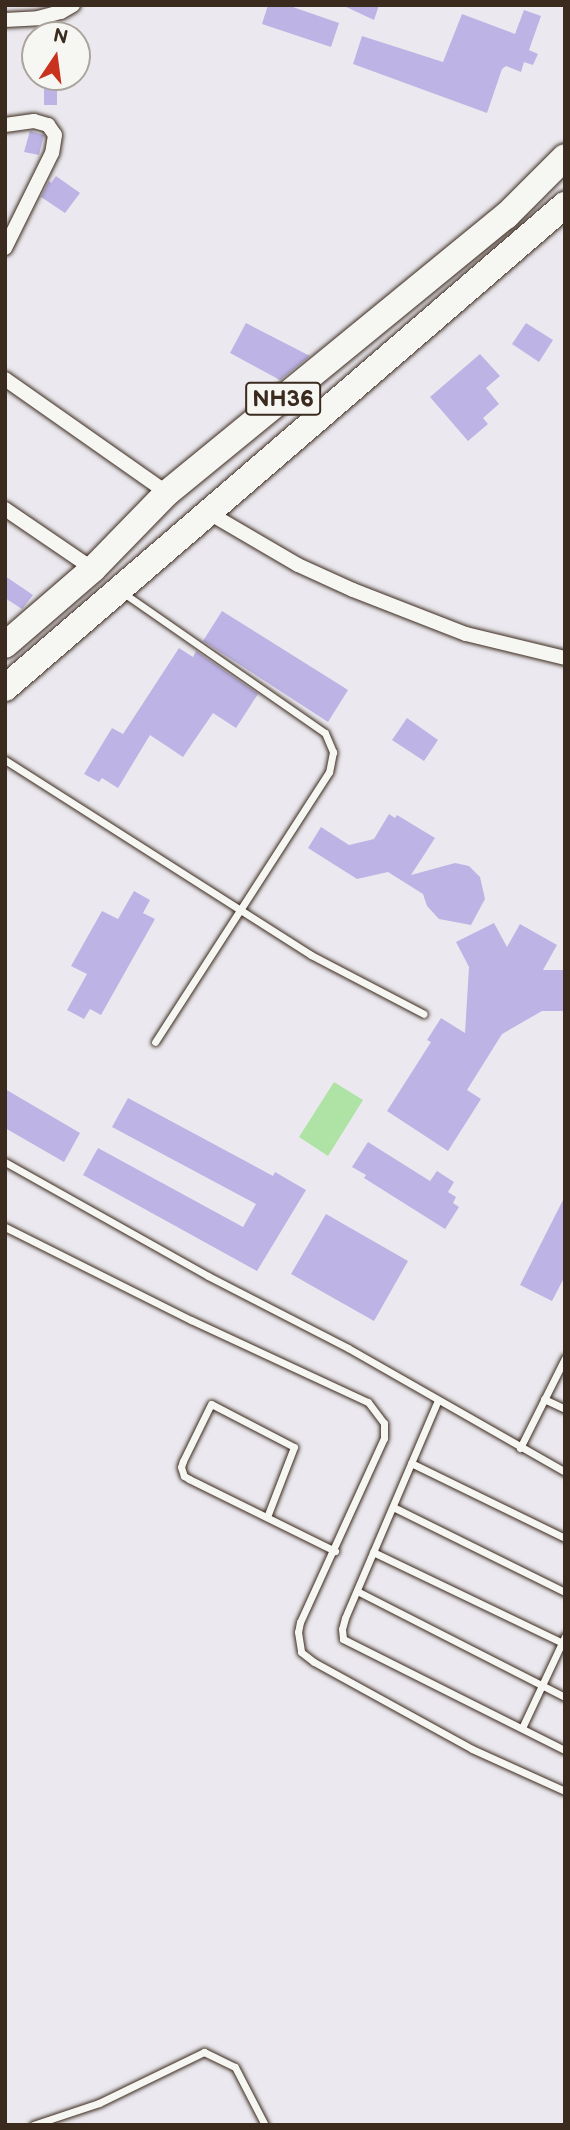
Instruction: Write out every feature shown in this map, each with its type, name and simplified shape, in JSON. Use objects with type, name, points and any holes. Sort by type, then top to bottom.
[{"type":"highway","name":"NH36","points":[[8,639],[93,569],[167,494],[506,216],[565,157]]},
{"type":"highway","name":"NH36","points":[[5,688],[565,205]]},
{"type":"street","points":[[5,20],[38,18],[61,12],[73,5]]},
{"type":"street","points":[[5,125],[34,121],[48,125],[55,135],[52,153],[5,248]]},
{"type":"street","points":[[5,379],[167,494]]},
{"type":"street","points":[[5,509],[93,569]]},
{"type":"street","points":[[209,513],[298,565],[353,590],[466,634],[565,658]]},
{"type":"lane","points":[[118,590],[325,733],[333,752],[329,772],[155,1042]]},
{"type":"lane","points":[[5,760],[311,955],[424,1014]]},
{"type":"lane","points":[[5,1163],[208,1276],[348,1348],[565,1472]]},
{"type":"lane","points":[[5,1227],[191,1320],[369,1402],[384,1423],[384,1438],[335,1551],[300,1622],[298,1632],[301,1652],[314,1662],[472,1749],[565,1791]]},
{"type":"lane","points":[[520,1448],[565,1357]]},
{"type":"lane","points":[[544,1399],[565,1409]]},
{"type":"lane","points":[[438,1400],[357,1591],[342,1629],[343,1639],[565,1750]]},
{"type":"lane","points":[[267,1517],[294,1447],[211,1404],[183,1461],[182,1471],[190,1479],[335,1551]]},
{"type":"lane","points":[[411,1463],[565,1538]]},
{"type":"lane","points":[[393,1507],[565,1591]]},
{"type":"lane","points":[[373,1552],[564,1641],[522,1728]]},
{"type":"lane","points":[[357,1591],[565,1697]]},
{"type":"lane","points":[[33,2125],[99,2103],[204,2052],[235,2067],[265,2125]]},
{"type":"green space","points":[[334,1082],[363,1100],[328,1156],[299,1137]]},
{"type":"building","points":[[268,5],[287,5],[339,23],[331,47],[262,24]]},
{"type":"building","points":[[342,5],[379,5],[374,20]]},
{"type":"building","points":[[524,10],[541,16],[529,50],[538,54],[533,65],[524,62],[521,72],[506,66],[502,69],[487,113],[353,64],[362,36],[443,62],[462,14],[515,34]]},
{"type":"building","points":[[44,91],[57,91],[57,105],[44,105]]},
{"type":"building","points":[[30,131],[44,135],[39,155],[24,152]]},
{"type":"building","points":[[56,176],[80,193],[65,213],[41,197],[49,181],[51,183]]},
{"type":"building","points":[[246,323],[310,356],[280,380],[230,353]]},
{"type":"building","points":[[526,323],[553,340],[539,362],[512,344]]},
{"type":"building","points":[[480,354],[500,376],[486,388],[499,404],[483,418],[488,424],[468,441],[430,397]]},
{"type":"building","points":[[5,576],[33,595],[22,609],[5,598]]},
{"type":"building","points":[[222,611],[348,690],[328,722],[203,641]]},
{"type":"building","points":[[179,648],[193,657],[196,651],[258,694],[236,728],[213,713],[183,757],[150,735],[118,788],[102,778],[99,782],[84,774],[112,728],[123,734]]},
{"type":"building","points":[[407,718],[438,740],[424,761],[392,740]]},
{"type":"building","points":[[389,814],[395,818],[397,815],[435,838],[411,875],[455,863],[469,866],[480,877],[485,899],[471,925],[439,919],[427,906],[423,894],[388,872],[357,879],[308,848],[321,827],[349,845],[374,839]]},
{"type":"building","points":[[134,891],[150,900],[143,913],[155,919],[101,1015],[90,1009],[84,1019],[67,1010],[87,974],[71,966],[102,911],[118,919]]},
{"type":"building","points":[[494,923],[507,947],[520,924],[557,945],[543,970],[565,970],[565,1011],[542,1011],[502,1034],[467,1090],[481,1099],[448,1151],[387,1111],[431,1042],[427,1040],[441,1018],[465,1033],[469,967],[456,942]]},
{"type":"building","points":[[5,1089],[80,1133],[64,1162],[5,1128]]},
{"type":"building","points":[[128,1098],[273,1176],[275,1172],[306,1190],[257,1271],[83,1175],[98,1148],[243,1227],[256,1204],[112,1127]]},
{"type":"building","points":[[368,1142],[430,1181],[437,1171],[454,1182],[448,1192],[456,1197],[453,1203],[459,1207],[445,1229],[364,1178],[366,1175],[352,1167]]},
{"type":"building","points":[[565,1196],[565,1276],[552,1301],[520,1285]]},
{"type":"building","points":[[326,1214],[408,1261],[374,1321],[291,1274]]}]
